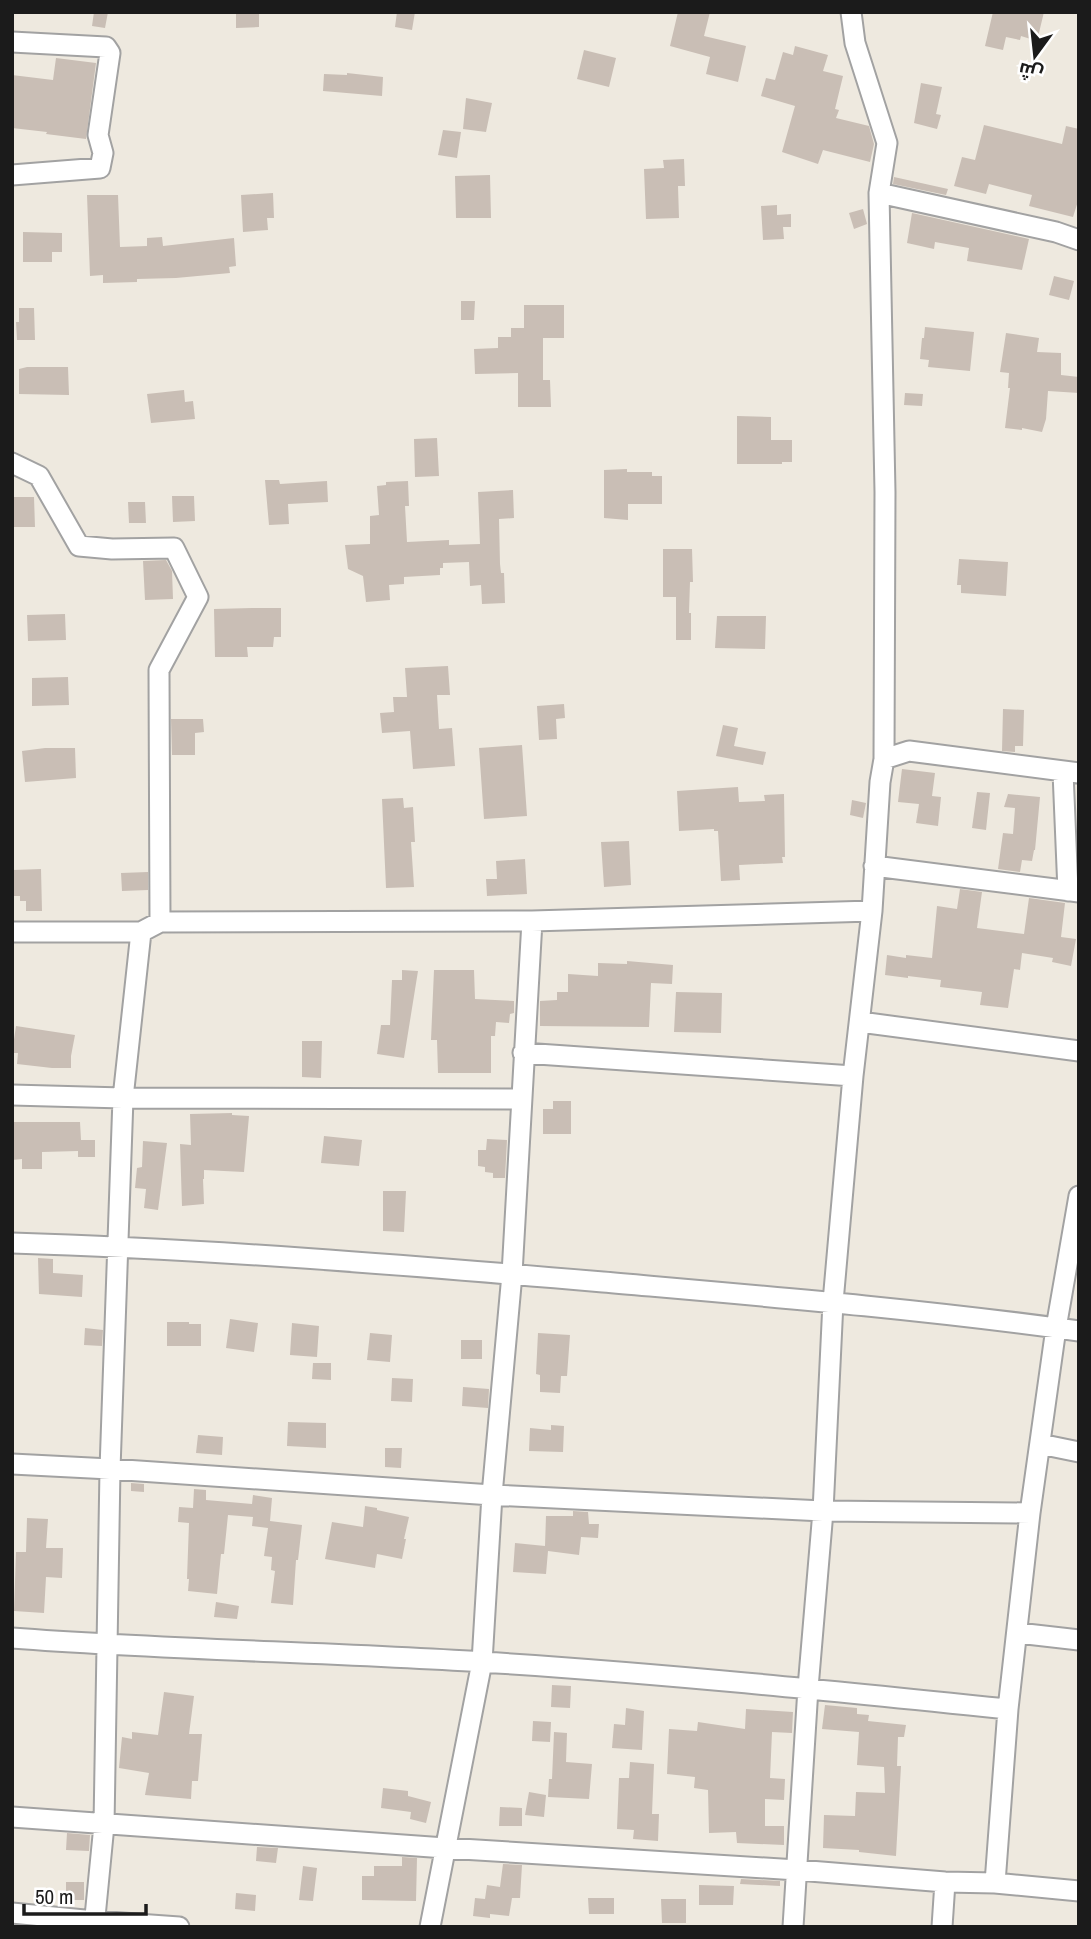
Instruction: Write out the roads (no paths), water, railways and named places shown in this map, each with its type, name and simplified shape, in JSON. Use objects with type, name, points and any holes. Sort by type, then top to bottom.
[{"type":"street","points":[[793,1927],[807,1688],[823,1511],[833,1302],[853,1076],[873,911],[880,782],[884,759],[885,492],[879,193],[887,143],[855,43],[851,12]]},
{"type":"street","points":[[12,41],[106,47],[110,53],[98,135],[103,153],[100,167],[12,175]]},
{"type":"street","points":[[879,193],[1056,232],[1079,240]]},
{"type":"street","points":[[12,463],[40,477],[79,546],[112,549],[174,548],[198,597],[159,670],[160,922]]},
{"type":"street","points":[[874,866],[1074,891],[1071,773],[909,751],[884,759]]},
{"type":"street","points":[[12,933],[141,932],[160,922],[532,921],[873,911]]},
{"type":"street","points":[[430,1927],[482,1662],[492,1495],[512,1274],[532,921]]},
{"type":"street","points":[[94,1924],[104,1825],[110,1469],[123,1098],[141,932]]},
{"type":"street","points":[[860,1023],[1079,1051]]},
{"type":"street","points":[[523,1054],[853,1076]]},
{"type":"street","points":[[12,1095],[123,1098],[521,1099]]},
{"type":"street","points":[[995,1883],[1008,1709],[1030,1513],[1056,1328],[1079,1196]]},
{"type":"street","points":[[12,1243],[118,1246],[512,1274],[833,1302],[1079,1331]]},
{"type":"street","points":[[1040,1444],[1079,1452]]},
{"type":"street","points":[[12,1464],[492,1495],[823,1511],[1030,1513]]},
{"type":"street","points":[[1018,1633],[1079,1640]]},
{"type":"street","points":[[12,1638],[107,1645],[482,1662],[807,1688],[1008,1709]]},
{"type":"street","points":[[12,1817],[945,1882],[995,1883],[1079,1891]]},
{"type":"street","points":[[942,1927],[945,1882]]},
{"type":"street","points":[[12,1913],[94,1924],[179,1927]]}]
